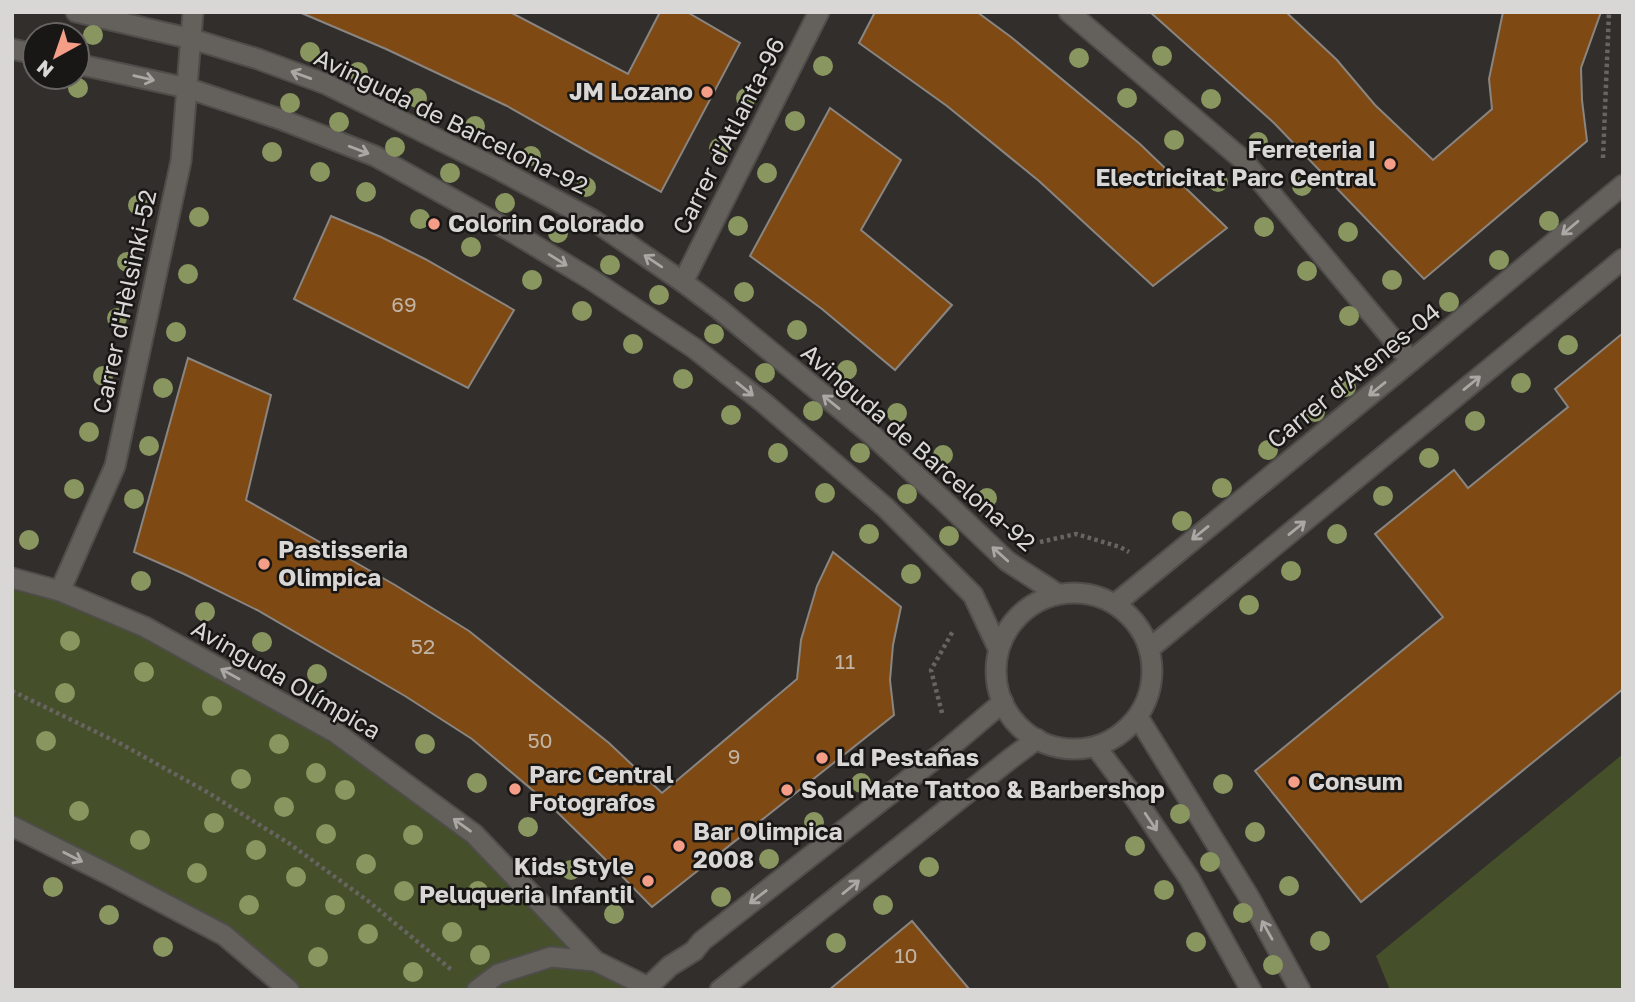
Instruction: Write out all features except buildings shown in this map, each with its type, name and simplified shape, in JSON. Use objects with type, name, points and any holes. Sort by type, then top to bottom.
[{"type":"street","name":"Avinguda de Barcelona-92","points":[[76,12],[192,39],[326,84],[484,162],[593,220],[719,309],[872,435],[1007,561],[1056,593]]},
{"type":"street","name":"Carrer d'Hèlsinki-52","points":[[60,591],[115,466],[181,162],[193,12]]},
{"type":"street","name":"Carrer d'Atlanta-96","points":[[683,282],[819,12]]},
{"type":"street","points":[[1069,12],[1243,160],[1411,361]]},
{"type":"street","points":[[91,67],[187,88],[280,119],[375,156],[514,233],[634,307],[694,348],[764,403],[886,508],[973,595],[998,648]]},
{"type":"street","name":"Carrer d'Atenes-04","points":[[1115,604],[1623,185]]},
{"type":"street","points":[[1149,649],[1623,259]]},
{"type":"street","name":"Avinguda Olímpica","points":[[12,578],[60,591],[145,627],[336,733],[474,834],[595,961]]},
{"type":"street","points":[[1056,593],[1089,594],[1115,604],[1134,620],[1153,663],[1150,691],[1138,717],[1120,734],[1096,747],[1055,747],[1037,739],[1015,723],[1003,702],[996,674],[998,648],[1015,618],[1033,603],[1056,593]]},
{"type":"street","points":[[477,990],[498,974],[551,957],[595,961],[649,988],[670,966],[694,951],[702,941],[950,747],[1003,702]]},
{"type":"street","points":[[1138,717],[1249,897],[1300,990]]},
{"type":"street","points":[[720,990],[1037,739]]},
{"type":"street","points":[[1096,747],[1137,801],[1189,878],[1251,990]]},
{"type":"street","points":[[12,826],[224,935],[289,990]]},
{"type":"path","points":[[12,691],[123,745],[207,792],[290,844],[368,901],[455,973]]},
{"type":"green space","points":[[12,579],[60,591],[336,733],[474,834],[595,961],[650,990],[288,990],[224,935],[12,826]]},
{"type":"green space","points":[[1623,754],[1623,990],[1390,990],[1376,956]]},
{"type":"place","name":"JM Lozano","points":[[707,92]]},
{"type":"place","name":"Ferreteria I Electricitat Parc Central","points":[[1390,164]]},
{"type":"place","name":"Colorin Colorado","points":[[434,224]]},
{"type":"place","name":"Pastisseria Olimpica","points":[[264,564]]},
{"type":"place","name":"Ld Pestañas","points":[[822,758]]},
{"type":"place","name":"Consum","points":[[1294,782]]},
{"type":"place","name":"Parc Central Fotografos","points":[[515,789]]},
{"type":"place","name":"Soul Mate Tattoo & Barbershop","points":[[787,790]]},
{"type":"place","name":"Bar Olimpica 2008","points":[[679,846]]},
{"type":"place","name":"Kids Style Peluqueria Infantil","points":[[648,881]]}]
